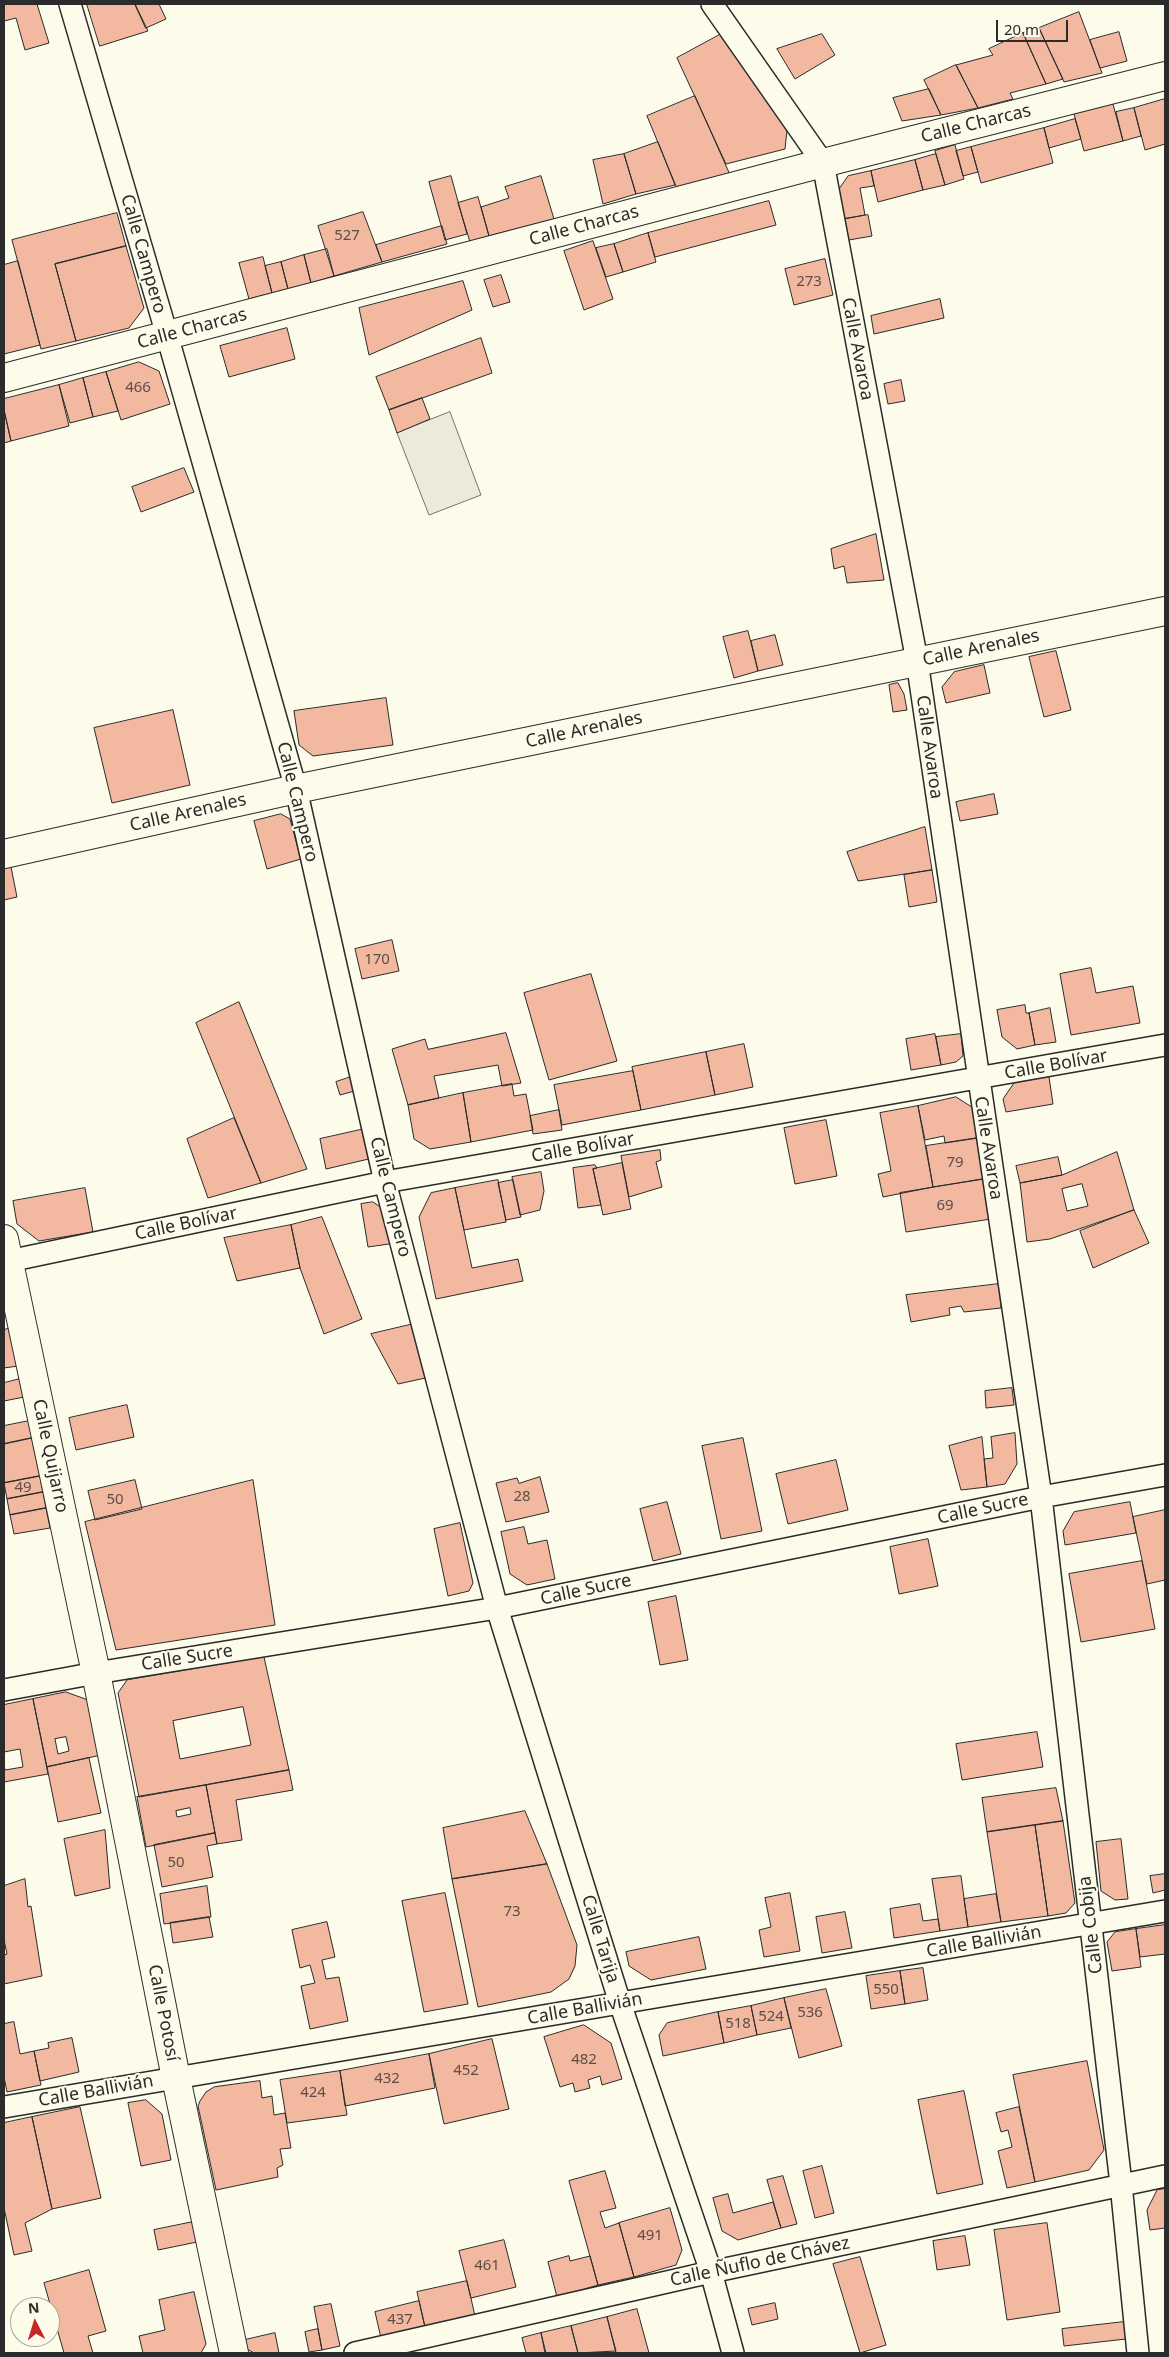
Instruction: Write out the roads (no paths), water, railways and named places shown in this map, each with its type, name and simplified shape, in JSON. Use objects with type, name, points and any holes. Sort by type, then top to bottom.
[{"type":"street","name":"Calle Campero","points":[[70,4],[167,335],[296,788],[385,1182],[497,1608]]},
{"type":"street","name":"Calle Avaroa","points":[[712,4],[822,163],[917,661],[978,1080],[1042,1497]]},
{"type":"street","name":"Calle Charcas","points":[[4,378],[822,163],[1165,76]]},
{"type":"street","name":"Calle Arenales","points":[[4,854],[296,788],[1165,611]]},
{"type":"street","name":"Calle Bolívar","points":[[5,1254],[385,1182],[978,1080],[1165,1045]]},
{"type":"street","name":"Calle Quijarro","points":[[5,1254],[96,1673]]},
{"type":"street","name":"Calle Sucre","points":[[4,1690],[96,1673],[497,1608],[1042,1497],[1165,1475]]},
{"type":"street","name":"Calle Cobija","points":[[1042,1497],[1138,2353]]},
{"type":"street","name":"Calle Tarija","points":[[497,1608],[620,2003],[711,2272],[733,2353]]},
{"type":"street","name":"Calle Potosí","points":[[96,1673],[176,2078],[234,2353]]},
{"type":"street","name":"Calle Ballivián","points":[[4,2107],[1165,1911]]},
{"type":"street","name":"Calle Ñuflo de Chávez","points":[[355,2353],[711,2272],[1165,2176]]}]
